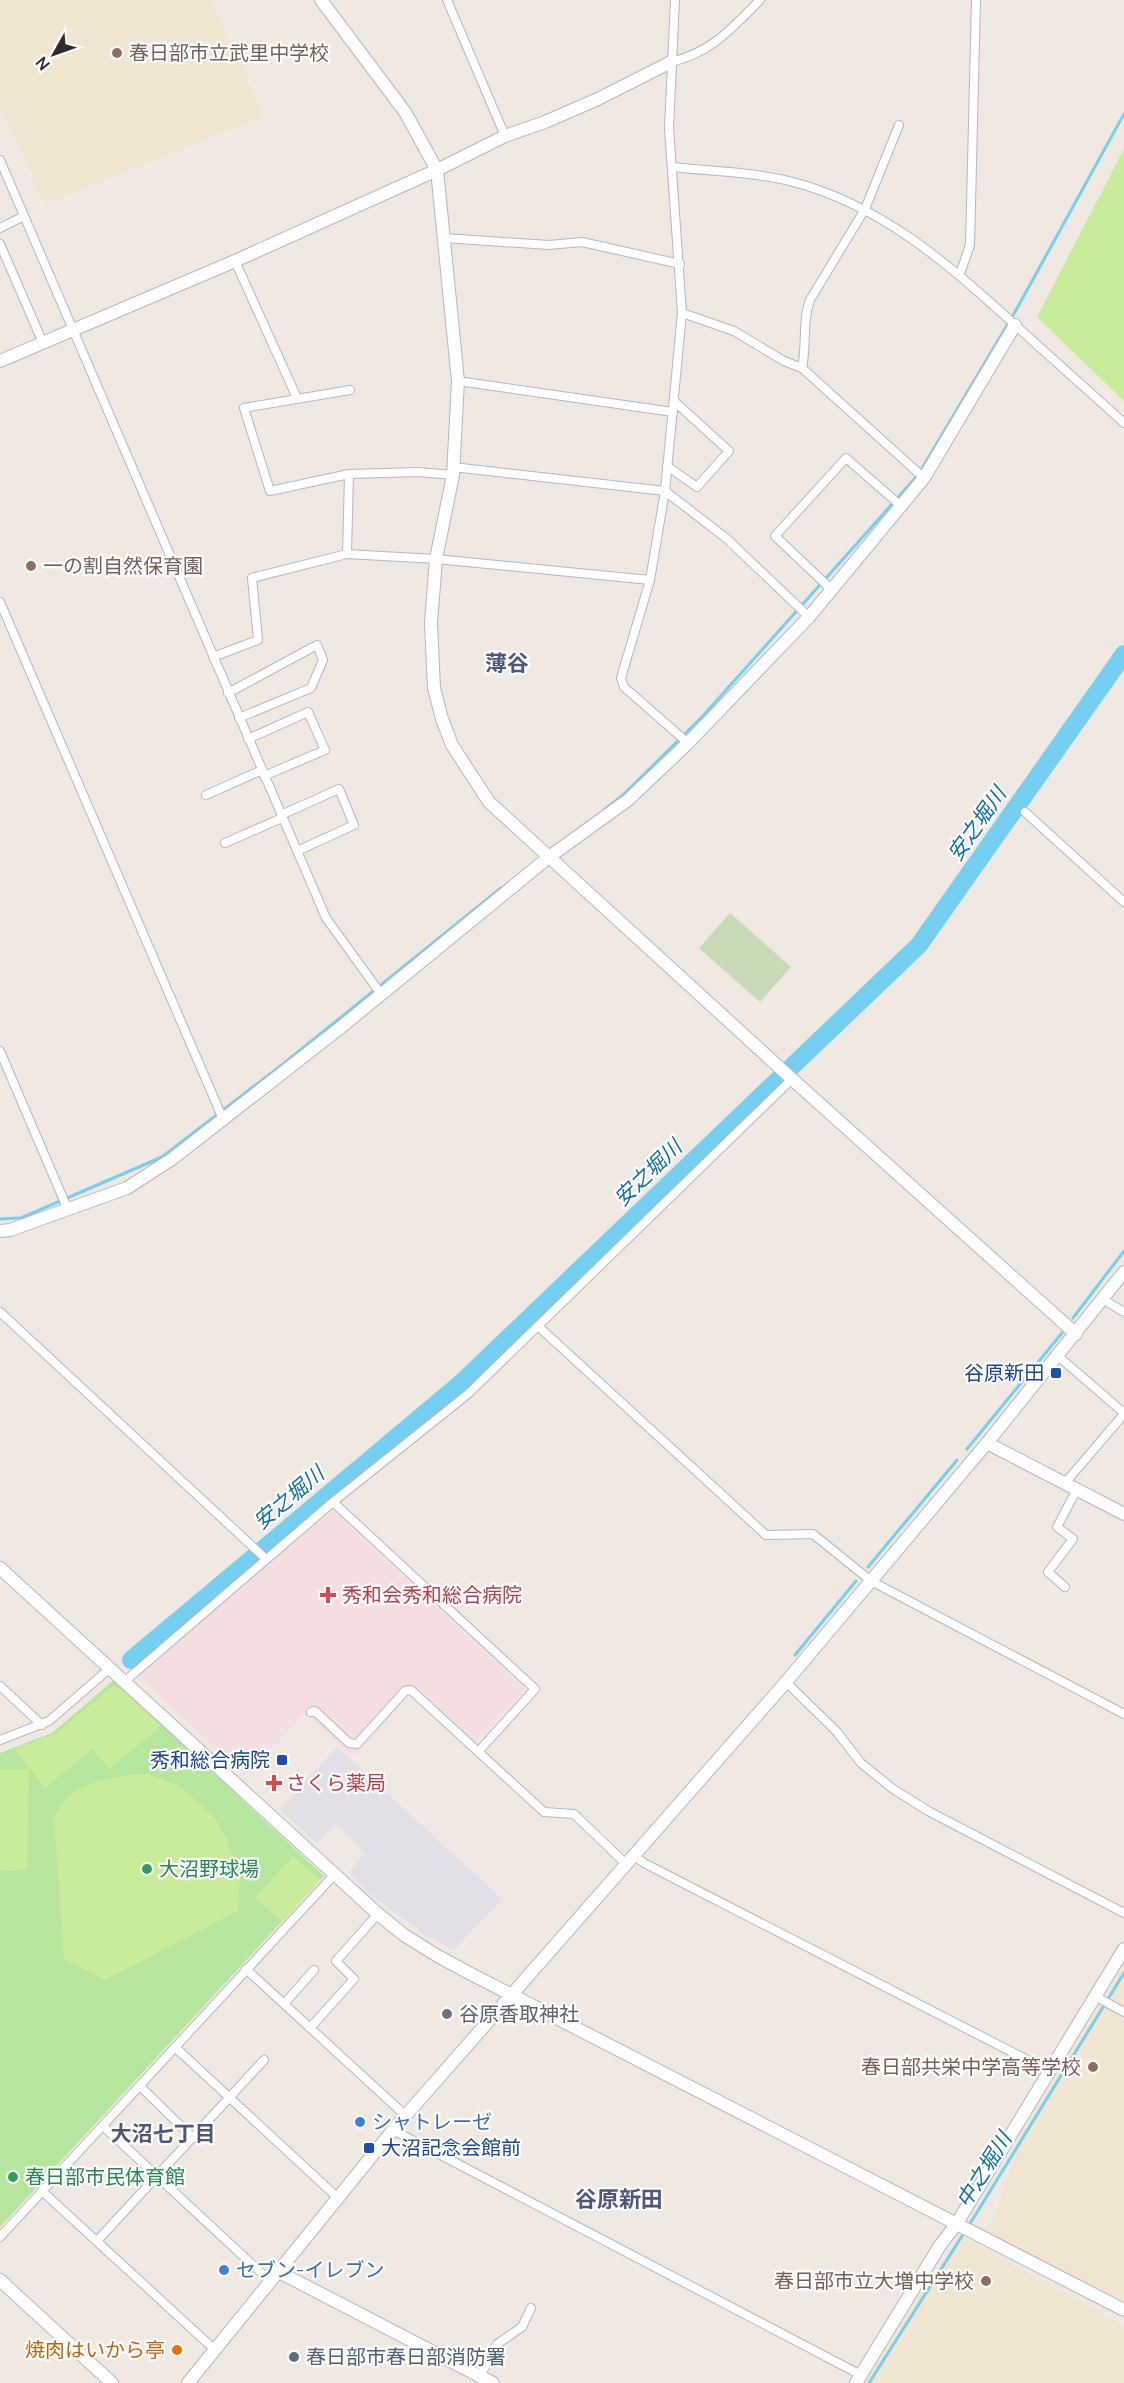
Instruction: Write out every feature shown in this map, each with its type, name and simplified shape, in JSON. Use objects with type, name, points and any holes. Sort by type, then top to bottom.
[{"type":"street","points":[[321,0],[405,112],[437,170],[458,381],[453,471],[436,559],[431,622],[432,665],[434,688],[452,745],[489,802],[1076,1334]]},
{"type":"street","points":[[447,0],[505,136]]},
{"type":"street","points":[[675,0],[669,128],[682,313],[665,491],[650,580],[621,678],[624,687],[688,743]]},
{"type":"street","points":[[0,361],[235,261],[437,170],[505,136],[598,99],[671,62],[690,57],[720,39],[760,0]]},
{"type":"street","points":[[960,274],[970,245],[976,0]]},
{"type":"street","points":[[802,368],[805,354],[805,312],[865,209],[899,125]]},
{"type":"street","points":[[0,160],[326,918],[381,994]]},
{"type":"street","points":[[672,167],[763,175],[795,183],[846,200],[865,209],[886,221],[960,274],[1124,423]]},
{"type":"street","points":[[0,228],[24,216]]},
{"type":"street","points":[[444,238],[549,245],[582,242],[680,264]]},
{"type":"street","points":[[0,244],[43,343]]},
{"type":"street","points":[[235,261],[297,398]]},
{"type":"street","points":[[682,313],[734,331],[784,361],[802,368],[924,478]]},
{"type":"street","points":[[0,1231],[10,1230],[127,1188],[172,1160],[549,857],[628,800],[688,743],[809,617],[924,478],[1014,324]]},
{"type":"street","points":[[458,381],[673,412]]},
{"type":"street","points":[[350,390],[244,408],[270,491],[349,474],[453,471],[665,491],[726,538],[809,617]]},
{"type":"street","points":[[668,466],[697,487],[729,451],[674,400]]},
{"type":"street","points":[[832,590],[775,536],[846,458],[901,506]]},
{"type":"street","points":[[347,554],[349,474]]},
{"type":"street","points":[[213,657],[258,640],[252,578],[347,554],[436,559],[650,580]]},
{"type":"street","points":[[0,602],[223,1119]]},
{"type":"street","points":[[228,693],[316,645],[323,660],[311,688],[239,718]]},
{"type":"street","points":[[206,795],[325,750],[308,712],[248,739]]},
{"type":"street","points":[[225,843],[339,789],[354,825],[297,851]]},
{"type":"street","points":[[1025,812],[1124,902]]},
{"type":"street","points":[[0,1051],[68,1210]]},
{"type":"street","points":[[124,1682],[333,1502],[468,1395],[792,1079]]},
{"type":"street","points":[[188,2383],[393,2130],[514,1995],[629,1859],[786,1682],[987,1443],[1104,1300],[1124,1272]]},
{"type":"street","points":[[1104,1300],[1124,1312]]},
{"type":"street","points":[[0,1312],[266,1559]]},
{"type":"street","points":[[539,1327],[766,1535],[813,1534],[871,1581],[1124,1714]]},
{"type":"street","points":[[1058,1356],[1124,1413],[1071,1486],[1056,1527],[1073,1539],[1048,1572],[1065,1587]]},
{"type":"street","points":[[987,1443],[1124,1514]]},
{"type":"street","points":[[333,1502],[535,1689],[478,1752]]},
{"type":"street","points":[[0,1569],[334,1875],[404,1935],[436,1955],[1124,2310]]},
{"type":"street","points":[[0,1740],[42,1725],[109,1669]]},
{"type":"street","points":[[786,1682],[837,1732],[861,1763],[893,1789],[930,1812],[1124,1913]]},
{"type":"street","points":[[0,1686],[42,1725]]},
{"type":"street","points":[[311,1712],[315,1711],[349,1743],[357,1744],[405,1691],[411,1690],[544,1812],[574,1814],[629,1859],[644,1863],[1049,2072]]},
{"type":"street","points":[[0,2237],[141,2087],[334,1875]]},
{"type":"street","points":[[310,2028],[354,1979],[336,1961],[378,1914]]},
{"type":"street","points":[[393,2130],[858,2379],[939,2247],[957,2223],[1124,1949]]},
{"type":"street","points":[[246,1970],[406,2116]]},
{"type":"street","points":[[284,2004],[314,1971]]},
{"type":"street","points":[[1095,1996],[1124,2012]]},
{"type":"street","points":[[176,2048],[339,2199]]},
{"type":"street","points":[[97,2241],[264,2060]]},
{"type":"street","points":[[141,2087],[194,2138]]},
{"type":"street","points":[[103,2126],[157,2178],[275,2277],[493,2383]]},
{"type":"street","points":[[42,2191],[215,2350]]},
{"type":"street","points":[[0,2280],[112,2383]]},
{"type":"street","points":[[480,2376],[497,2344],[522,2326],[531,2308]]},
{"type":"shaded area","name":"春日部市立武里中学校","points":[[0,0],[211,0],[264,116],[45,204],[0,105]]},
{"type":"shaded area","name":"秀和会秀和総合病院","points":[[331,1512],[337,1515],[526,1690],[476,1741],[417,1687],[353,1757],[304,1714],[244,1776],[138,1676]]},
{"type":"shaded area","points":[[337,1747],[502,1899],[454,1950],[424,1934],[370,1894],[349,1872],[365,1853],[335,1824],[317,1844],[280,1809]]},
{"type":"shaded area","name":"春日部共栄中学高等学校","points":[[1124,1966],[1124,2304],[984,2231],[998,2209],[1018,2140]]},
{"type":"shaded area","name":"春日部市立大増中学校","points":[[959,2236],[1124,2325],[1124,2383],[863,2383]]},
{"type":"green space","points":[[1124,149],[1124,401],[1037,317]]},
{"type":"green space","points":[[730,913],[791,967],[760,1002],[699,948]]},
{"type":"green space","points":[[114,1680],[324,1876],[0,2227],[0,1753],[52,1733]]},
{"type":"green space","points":[[113,1686],[122,1689],[161,1726],[109,1769],[92,1749],[45,1788],[29,1768],[27,1870],[0,1871],[0,1769],[27,1769],[28,1766],[14,1749],[55,1734]]},
{"type":"green space","name":"大沼野球場","points":[[148,1774],[180,1786],[215,1818],[228,1842],[240,1879],[238,1911],[105,1980],[64,1959],[54,1817],[64,1801],[80,1788],[115,1777]]},
{"type":"green space","points":[[293,1856],[320,1880],[282,1922],[255,1898]]},
{"type":"waterway","points":[[604,810],[623,795],[702,717],[918,475],[1015,312],[1124,114]]},
{"type":"waterway","name":"安之堀川","points":[[131,1660],[460,1384],[919,945],[1124,654]]},
{"type":"waterway","points":[[0,1219],[21,1218],[162,1157],[283,1064],[501,888]]},
{"type":"waterway","points":[[1073,1318],[1124,1251]]},
{"type":"waterway","points":[[967,1449],[1062,1333]]},
{"type":"waterway","points":[[868,1567],[957,1460]]},
{"type":"waterway","points":[[795,1655],[856,1581]]},
{"type":"waterway","name":"中之堀川","points":[[968,2227],[1124,1973]]},
{"type":"waterway","name":"中之堀川","points":[[869,2383],[964,2233]]},
{"type":"place","name":"春日部市立武里中学校","points":[[117,53]]},
{"type":"place","name":"一の割自然保育園","points":[[31,566]]},
{"type":"place","name":"谷原新田","points":[[1056,1373]]},
{"type":"place","name":"秀和会秀和総合病院","points":[[328,1595]]},
{"type":"place","name":"秀和総合病院","points":[[282,1760]]},
{"type":"place","name":"さくら薬局","points":[[274,1783]]},
{"type":"place","name":"大沼野球場","points":[[147,1869]]},
{"type":"place","name":"谷原香取神社","points":[[447,2014]]},
{"type":"place","name":"春日部共栄中学高等学校","points":[[1093,2067]]},
{"type":"place","name":"シャトレーゼ","points":[[360,2122]]},
{"type":"place","name":"大沼記念会館前","points":[[369,2148]]},
{"type":"place","name":"春日部市民体育館","points":[[13,2177]]},
{"type":"place","name":"セブン-イレブン","points":[[224,2270]]},
{"type":"place","name":"春日部市立大増中学校","points":[[986,2281]]},
{"type":"place","name":"焼肉はいから亭","points":[[177,2350]]},
{"type":"place","name":"春日部市春日部消防署","points":[[294,2357]]},
{"type":"district","name":"薄谷","points":[[507,663]]},
{"type":"district","name":"大沼七丁目","points":[[163,2134]]},
{"type":"district","name":"谷原新田","points":[[619,2199]]}]
